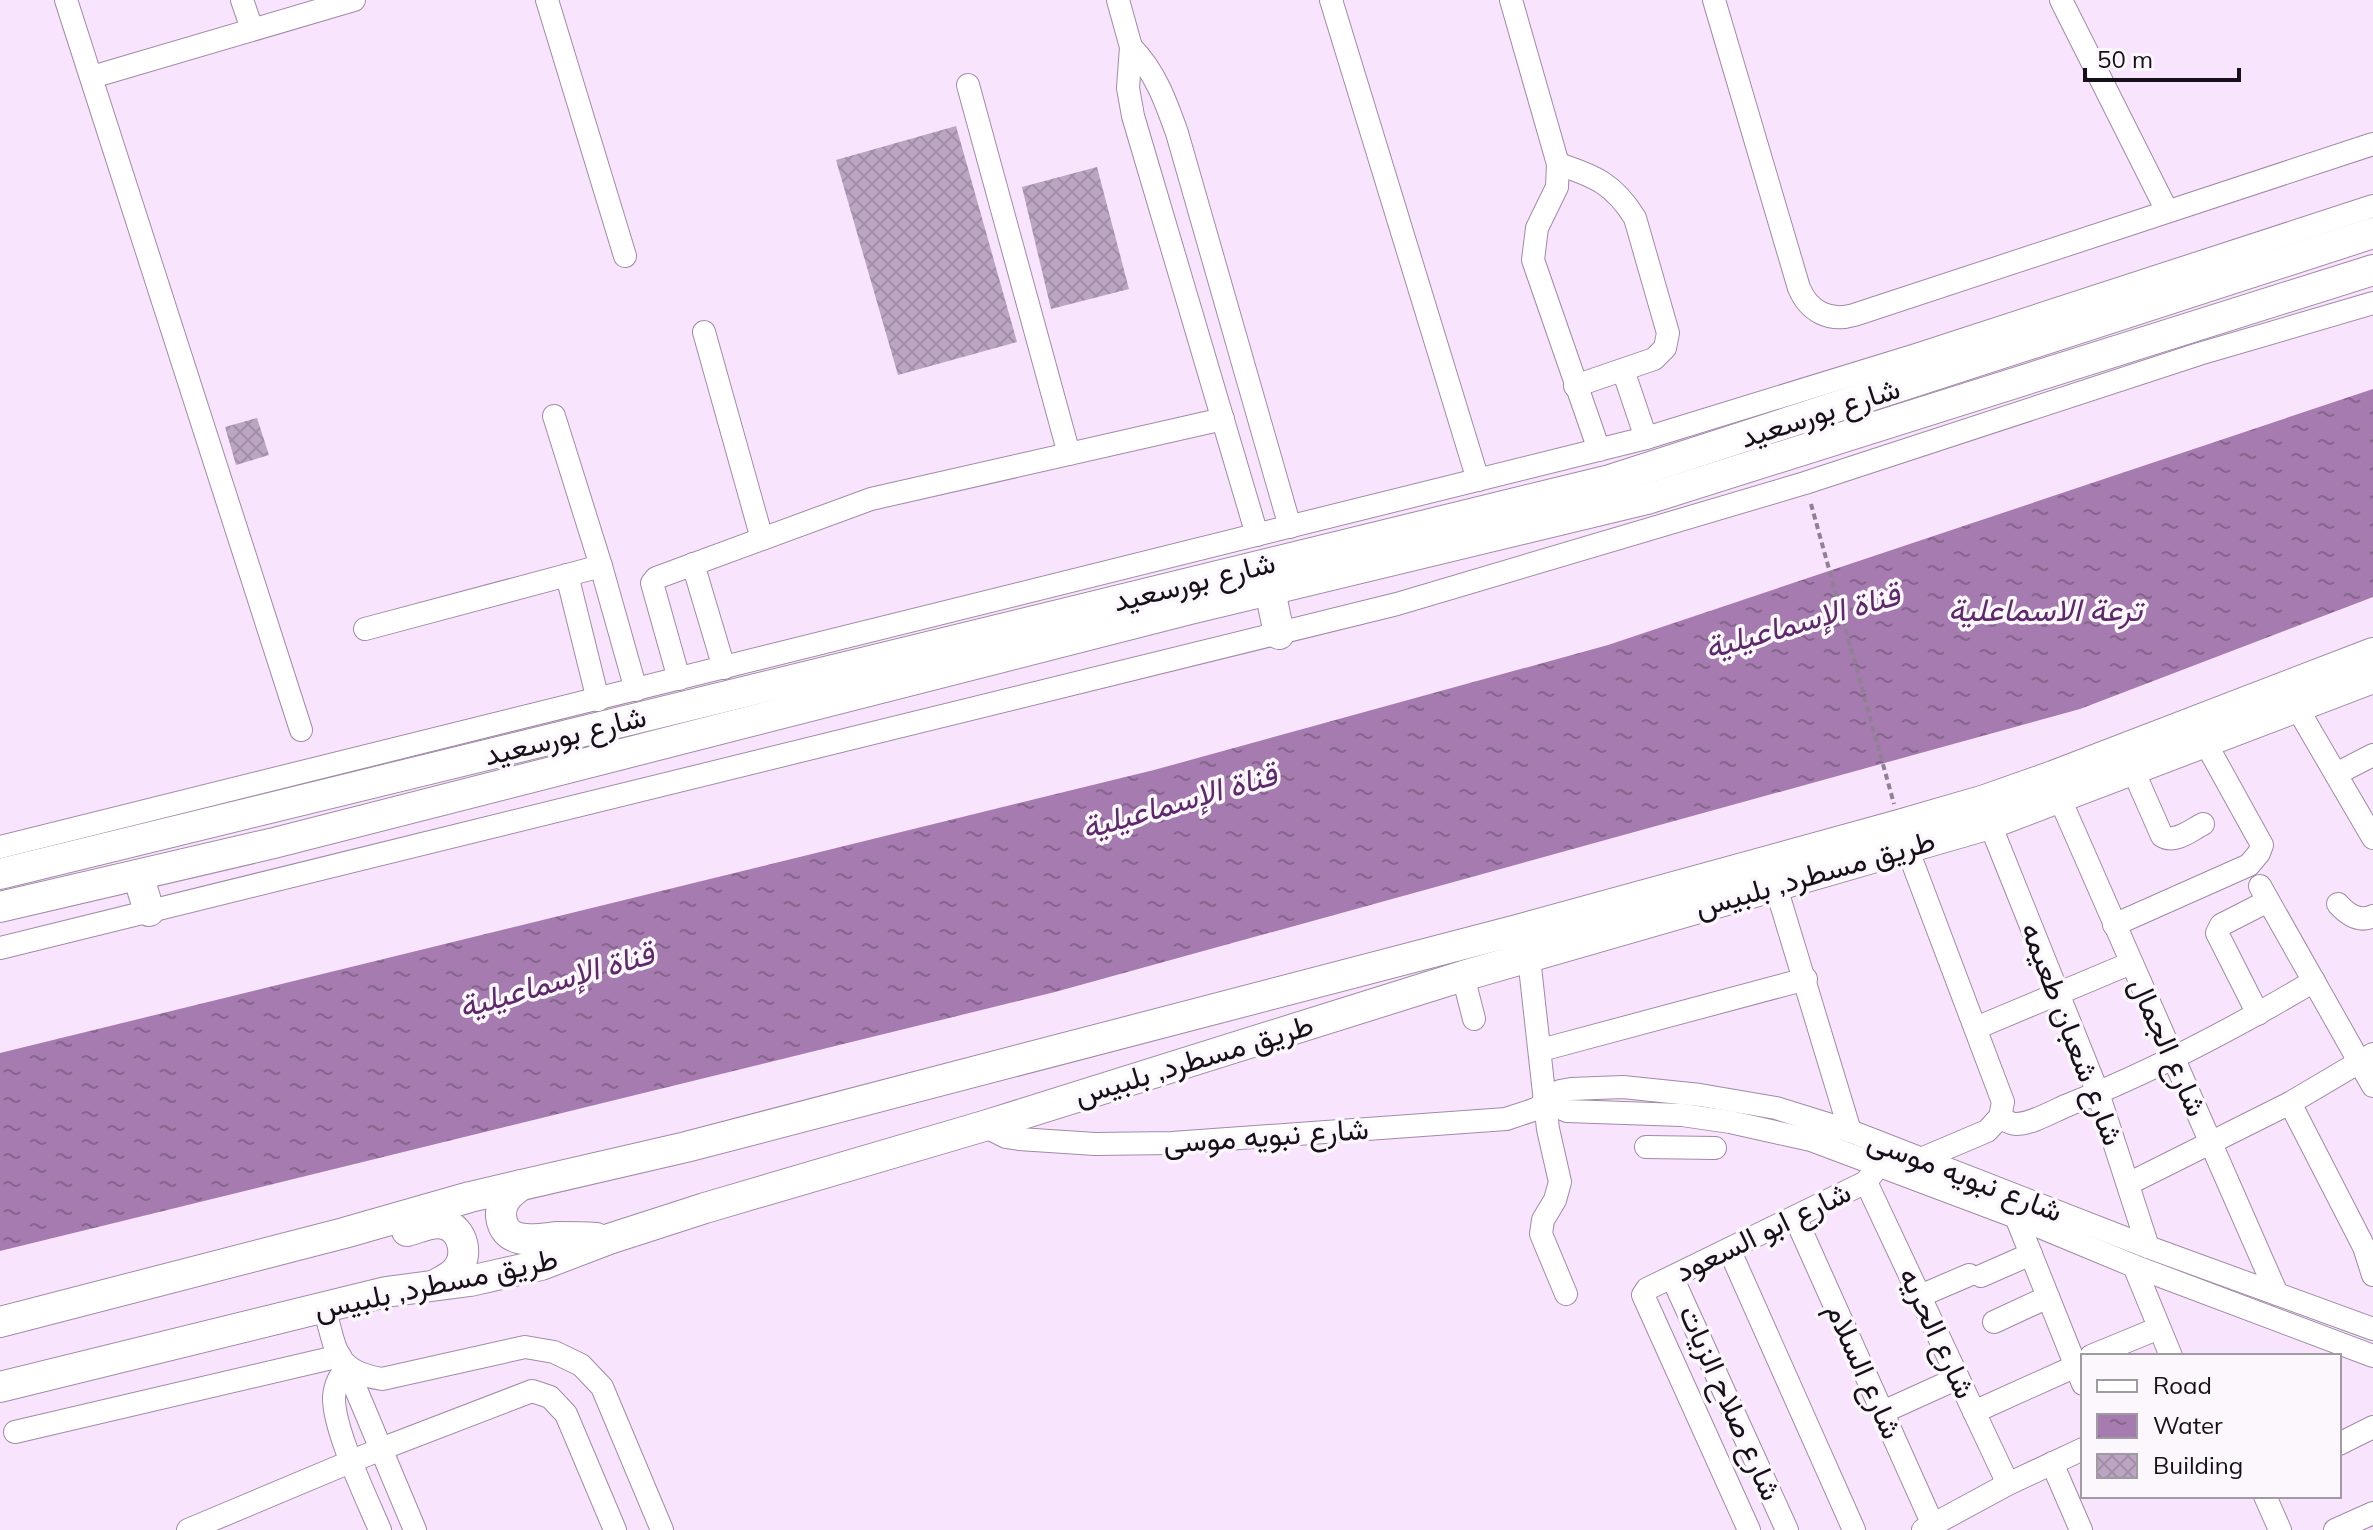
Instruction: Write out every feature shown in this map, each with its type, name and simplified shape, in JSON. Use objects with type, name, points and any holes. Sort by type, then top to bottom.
[{"type":"main road","name":"شارع بورسعيد","points":[[0,874],[1610,480],[2373,233]]},
{"type":"main road","name":"شارع بورسعيد","points":[[0,907],[289,839],[1707,482],[2373,270]]},
{"type":"main road","points":[[1270,590],[1279,634]]},
{"type":"main road","name":"طريق مسطرد, بلبيس","points":[[0,1322],[344,1233],[416,1211],[686,1147],[1536,925],[1899,825],[2053,776],[2373,653]]},
{"type":"main road","name":"طريق مسطرد, بلبيس","points":[[0,1387],[386,1292],[529,1268],[705,1208],[984,1126],[1463,976],[1990,824],[2373,678]]},
{"type":"main road","points":[[138,875],[149,911]]},
{"type":"main road","points":[[521,1185],[503,1203],[501,1214],[511,1234],[521,1240],[532,1241],[571,1237],[609,1239]]},
{"type":"main road","points":[[344,1233],[386,1234],[447,1224],[462,1241],[462,1263],[455,1273],[435,1285]]},
{"type":"street","points":[[66,0],[301,730]]},
{"type":"street","points":[[242,0],[252,29]]},
{"type":"street","points":[[92,77],[252,29],[288,9],[354,0]]},
{"type":"street","points":[[547,0],[625,256]]},
{"type":"street","points":[[1118,0],[1131,47],[1128,88],[1133,116],[1257,535]]},
{"type":"street","points":[[1331,0],[1478,480]]},
{"type":"street","points":[[1511,0],[1558,164],[1557,187],[1537,228],[1533,260],[1599,450]]},
{"type":"street","points":[[1714,0],[1799,288],[1809,305],[1825,316],[1854,315],[2373,144]]},
{"type":"street","points":[[2061,0],[2167,211]]},
{"type":"street","points":[[1131,47],[1145,60],[1156,80],[1177,133],[1290,527]]},
{"type":"street","points":[[968,85],[1069,454]]},
{"type":"street","points":[[1558,164],[1592,175],[1605,183],[1617,193],[1635,218],[1668,333],[1668,340],[1654,359],[1575,386]]},
{"type":"street","points":[[0,847],[1646,438],[1916,355],[2373,206]]},
{"type":"street","points":[[0,948],[1397,604],[1805,483],[2199,354],[2373,303]]},
{"type":"street","points":[[704,332],[762,539]]},
{"type":"street","points":[[1208,374],[1244,365]]},
{"type":"street","points":[[1623,370],[1646,438]]},
{"type":"street","points":[[554,416],[636,690]]},
{"type":"street","points":[[679,679],[652,583],[656,578],[871,499],[1223,419]]},
{"type":"street","points":[[693,564],[724,668]]},
{"type":"street","points":[[365,629],[601,566]]},
{"type":"street","points":[[567,575],[598,700]]},
{"type":"street","points":[[2296,706],[2373,838]]},
{"type":"street","points":[[2114,925],[2249,865],[2259,853],[2262,845],[2205,742]]},
{"type":"street","points":[[2336,774],[2373,755]]},
{"type":"street","points":[[2133,770],[2162,836],[2174,839],[2203,824]]},
{"type":"street","name":"شارع الجمال","points":[[2060,799],[2277,1294]]},
{"type":"street","name":"شارع شعبان طعيمه","points":[[1990,824],[2098,1093],[2148,1247]]},
{"type":"street","points":[[1907,848],[2003,1102],[2000,1117],[1987,1131],[1921,1159]]},
{"type":"street","points":[[1775,884],[1850,1131]]},
{"type":"street","points":[[2258,1014],[2217,933],[2221,925],[2264,893],[2314,981],[2366,1058],[2373,1086]]},
{"type":"street","points":[[2338,904],[2356,918],[2373,916]]},
{"type":"street","points":[[1529,958],[1548,1129],[1560,1182],[1555,1200],[1543,1220],[1541,1234],[1566,1294]]},
{"type":"street","points":[[1976,1028],[2131,963]]},
{"type":"street","points":[[1463,976],[1474,1019]]},
{"type":"street","points":[[1541,1050],[1806,979]]},
{"type":"street","points":[[2000,1117],[2007,1122],[2024,1123],[2098,1093],[2172,1059],[2314,981]]},
{"type":"street","points":[[2128,1184],[2211,1145],[2366,1058]]},
{"type":"street","name":"شارع نبويه موسى","points":[[984,1126],[1006,1137],[1019,1139],[1095,1144],[1172,1143],[1506,1119],[1529,1112],[1560,1091],[1571,1089],[1623,1087],[1700,1095],[1776,1108],[1850,1131],[2148,1247],[2373,1329]]},
{"type":"street","name":"شارع نبويه موسى","points":[[1547,1102],[1567,1111],[1682,1115],[1811,1140],[1873,1173],[2016,1217],[2355,1354]]},
{"type":"street","points":[[2290,1103],[2364,1247],[2373,1275]]},
{"type":"street","points":[[1680,1147],[1682,1115]]},
{"type":"street","points":[[1646,1147],[1715,1148]]},
{"type":"street","name":"شارع ابو السعود","points":[[1749,1530],[1643,1295],[1647,1289],[1795,1217],[1873,1173]]},
{"type":"street","name":"شارع الحريه","points":[[1873,1173],[1920,1296],[2008,1484]]},
{"type":"street","name":"شارع السلام","points":[[1795,1217],[1883,1412],[1928,1527]]},
{"type":"street","points":[[1974,1412],[2081,1366],[2048,1297],[2016,1217]]},
{"type":"street","points":[[1729,1249],[1854,1530]]},
{"type":"street","points":[[1920,1296],[2031,1254]]},
{"type":"street","points":[[2134,1266],[2170,1354]]},
{"type":"street","name":"شارع صلاح الزيات","points":[[1672,1277],[1787,1530]]},
{"type":"street","points":[[1994,1322],[2048,1297]]},
{"type":"street","points":[[324,1308],[343,1362],[415,1530]]},
{"type":"street","points":[[2106,1354],[2159,1328]]},
{"type":"street","points":[[343,1362],[355,1373],[382,1379],[525,1347],[554,1352],[581,1365],[602,1387],[662,1530]]},
{"type":"street","points":[[15,1432],[343,1362]]},
{"type":"street","points":[[343,1362],[336,1384],[335,1404],[352,1463],[380,1530]]},
{"type":"street","points":[[1883,1412],[1958,1378]]},
{"type":"street","points":[[188,1530],[525,1392],[545,1393],[566,1414],[615,1530]]},
{"type":"street","points":[[2341,1443],[2373,1427]]},
{"type":"street","points":[[1928,1527],[1961,1521],[2008,1484],[2081,1450]]},
{"type":"street","points":[[2052,1463],[2081,1530]]},
{"type":"street","points":[[2266,1498],[2280,1530]]},
{"type":"street","points":[[2335,1530],[2373,1513]]},
{"type":"path","points":[[1805,483],[1890,788]]},
{"type":"water","name":"ترعة الاسماعلية","points":[[2373,389],[2373,597],[2080,709],[1055,992],[0,1251],[0,1053],[1154,770],[1608,645]]},
{"type":"building","points":[[956,126],[1017,342],[898,375],[836,160]]},
{"type":"building","points":[[1097,167],[1129,289],[1051,309],[1022,187]]},
{"type":"building","points":[[257,418],[269,455],[236,465],[225,427]]},
{"type":"water label","name":"قناة الإسماعيلية","points":[[1802,621]]},
{"type":"water label","name":"قناة الإسماعيلية","points":[[1179,801]]},
{"type":"water label","name":"قناة الإسماعيلية","points":[[556,980]]}]
